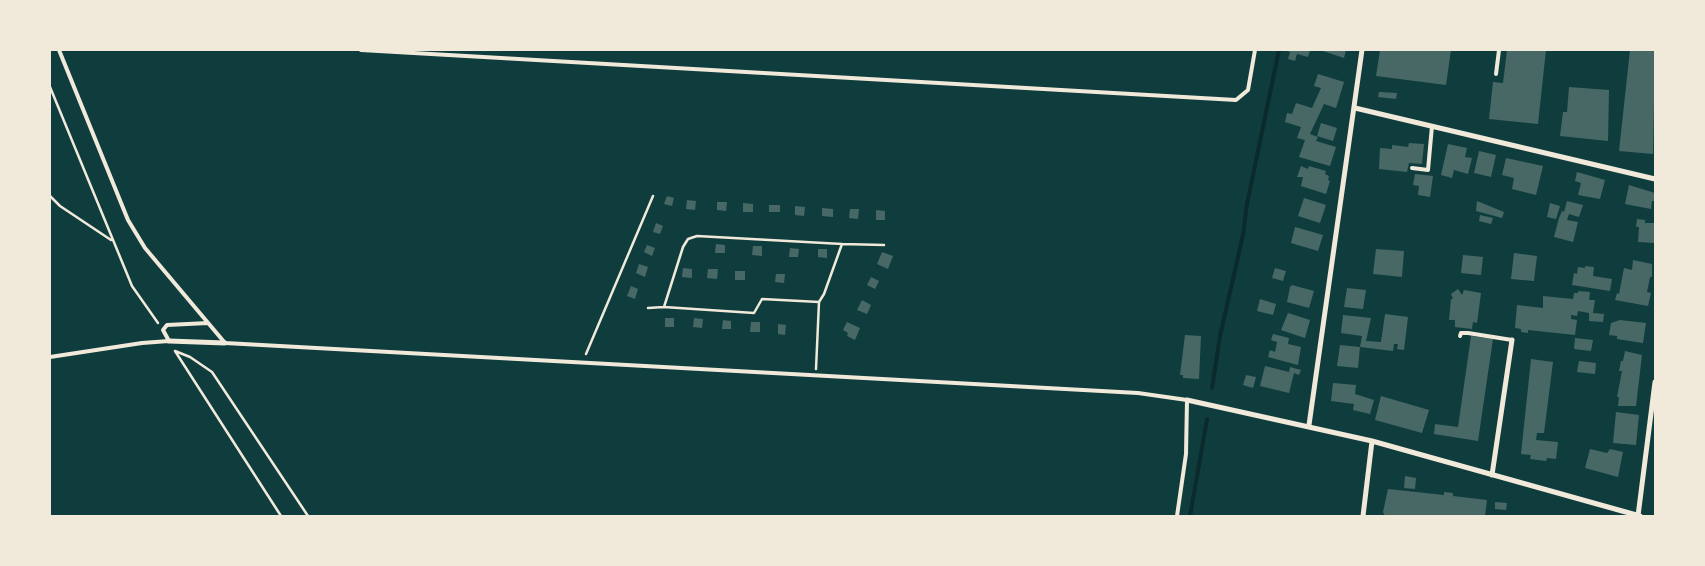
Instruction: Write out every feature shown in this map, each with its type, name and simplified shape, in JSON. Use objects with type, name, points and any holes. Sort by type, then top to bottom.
[{"type":"street","points":[[1309,425],[1362,50]]},
{"type":"street","points":[[1355,108],[1655,179]]},
{"type":"street","points":[[1492,475],[1512,340]]},
{"type":"street","points":[[169,341],[225,343]]},
{"type":"street","points":[[1187,400],[1309,425],[1372,441],[1639,516],[1655,382]]},
{"type":"street","points":[[1363,516],[1372,441]]},
{"type":"lane","points":[[59,50],[128,220],[145,248],[225,343],[1138,393],[1187,400],[1186,454],[1177,516]]},
{"type":"lane","points":[[361,50],[1236,100],[1248,90],[1255,50]]},
{"type":"lane","points":[[1496,74],[1499,50]]},
{"type":"lane","points":[[1412,168],[1428,170],[1432,126]]},
{"type":"lane","points":[[50,357],[142,343],[169,341],[163,330],[167,325],[208,323]]},
{"type":"lane","points":[[1460,336],[1461,333],[1468,333],[1512,340]]},
{"type":"path","points":[[50,87],[132,286],[163,330]]},
{"type":"path","points":[[50,196],[60,206],[113,240]]},
{"type":"path","points":[[582,363],[653,196]]},
{"type":"path","points":[[664,307],[682,247],[688,239],[697,236],[884,245]]},
{"type":"path","points":[[816,376],[819,302],[824,294],[842,244]]},
{"type":"path","points":[[648,308],[664,307],[754,313],[762,299],[819,302]]},
{"type":"path","points":[[169,341],[281,516]]},
{"type":"path","points":[[175,351],[190,357],[212,372],[308,516]]},
{"type":"building","points":[[1285,50],[1310,50],[1308,57],[1297,54],[1295,61],[1288,59],[1290,52]]},
{"type":"building","points":[[1320,50],[1346,50],[1344,58]]},
{"type":"building","points":[[1380,50],[1451,50],[1446,85],[1376,76]]},
{"type":"building","points":[[1507,50],[1546,50],[1538,124],[1489,119],[1493,82],[1503,83]]},
{"type":"building","points":[[1630,50],[1655,50],[1653,154],[1619,151]]},
{"type":"building","points":[[1318,74],[1344,82],[1336,108],[1324,104],[1310,134],[1318,137],[1316,141],[1336,147],[1330,166],[1299,157],[1305,140],[1297,138],[1301,127],[1285,122],[1287,113],[1292,114],[1296,103],[1312,108],[1321,88],[1314,86]]},
{"type":"building","points":[[1569,87],[1609,90],[1608,141],[1560,136],[1563,112],[1567,112]]},
{"type":"building","points":[[1379,92],[1397,93],[1396,99],[1378,97]]},
{"type":"building","points":[[1321,123],[1337,128],[1333,141],[1317,136]]},
{"type":"building","points":[[1409,143],[1424,144],[1422,164],[1409,163],[1407,172],[1379,169],[1380,148],[1392,149],[1392,145],[1408,147]]},
{"type":"building","points":[[1448,144],[1467,148],[1465,157],[1472,158],[1468,174],[1454,170],[1452,178],[1441,175]]},
{"type":"building","points":[[1479,151],[1496,155],[1491,177],[1474,173]]},
{"type":"building","points":[[1506,158],[1543,166],[1536,195],[1512,189],[1514,178],[1502,175]]},
{"type":"building","points":[[1301,166],[1308,169],[1309,166],[1326,171],[1325,174],[1329,176],[1328,180],[1330,181],[1326,194],[1301,186],[1303,177],[1297,177]]},
{"type":"building","points":[[1577,172],[1605,180],[1600,199],[1578,195],[1581,183],[1575,181]]},
{"type":"building","points":[[1415,174],[1433,176],[1430,197],[1418,195],[1419,186],[1413,185]]},
{"type":"building","points":[[1629,185],[1655,193],[1655,201],[1652,201],[1651,209],[1625,204]]},
{"type":"building","points":[[667,196],[674,198],[672,206],[664,204]]},
{"type":"building","points":[[1304,198],[1326,205],[1320,223],[1298,216]]},
{"type":"building","points":[[687,200],[696,201],[695,210],[686,209]]},
{"type":"building","points":[[1477,201],[1504,212],[1502,218],[1476,211]]},
{"type":"building","points":[[1567,201],[1583,205],[1579,217],[1569,214],[1567,220],[1578,222],[1573,242],[1554,237],[1559,218],[1562,211],[1564,212]]},
{"type":"building","points":[[717,202],[727,202],[726,211],[717,210]]},
{"type":"building","points":[[743,203],[753,204],[753,212],[743,212]]},
{"type":"building","points":[[1550,203],[1560,206],[1556,219],[1547,217]]},
{"type":"building","points":[[769,205],[780,205],[780,212],[769,212]]},
{"type":"building","points":[[795,206],[805,207],[804,216],[795,215]]},
{"type":"building","points":[[822,208],[833,209],[833,217],[822,216]]},
{"type":"building","points":[[850,209],[859,209],[858,219],[849,218]]},
{"type":"building","points":[[876,210],[885,211],[885,220],[876,220]]},
{"type":"building","points":[[1480,215],[1493,218],[1491,224],[1479,221]]},
{"type":"building","points":[[1637,219],[1645,220],[1645,223],[1655,223],[1655,243],[1638,242],[1639,227],[1636,227]]},
{"type":"building","points":[[656,223],[663,226],[660,234],[653,232]]},
{"type":"building","points":[[1295,227],[1323,235],[1318,251],[1291,243]]},
{"type":"building","points":[[716,244],[725,245],[725,253],[715,253]]},
{"type":"building","points":[[647,245],[655,248],[652,256],[644,252]]},
{"type":"building","points":[[753,246],[762,246],[762,256],[752,255]]},
{"type":"building","points":[[790,248],[799,249],[798,257],[789,257]]},
{"type":"building","points":[[818,249],[827,249],[827,258],[818,257]]},
{"type":"building","points":[[1376,249],[1404,251],[1402,277],[1373,274]]},
{"type":"building","points":[[882,252],[893,256],[888,269],[877,264]]},
{"type":"building","points":[[1514,253],[1537,256],[1534,281],[1511,279]]},
{"type":"building","points":[[1463,255],[1483,257],[1481,275],[1461,273]]},
{"type":"building","points":[[1633,260],[1652,264],[1652,277],[1650,277],[1647,292],[1651,293],[1648,306],[1615,300],[1617,293],[1619,294],[1624,268],[1632,270]]},
{"type":"building","points":[[639,264],[648,267],[645,277],[636,273]]},
{"type":"building","points":[[1585,266],[1594,267],[1593,276],[1612,279],[1610,291],[1572,285],[1574,273],[1577,274],[1578,267],[1585,268]]},
{"type":"building","points":[[683,268],[692,269],[692,278],[682,277]]},
{"type":"building","points":[[1275,268],[1286,271],[1283,281],[1272,278]]},
{"type":"building","points":[[708,269],[718,269],[717,279],[707,278]]},
{"type":"building","points":[[735,271],[745,271],[745,280],[735,280]]},
{"type":"building","points":[[776,274],[785,274],[784,283],[775,282]]},
{"type":"building","points":[[871,277],[879,281],[875,289],[867,285]]},
{"type":"building","points":[[1292,285],[1314,291],[1309,308],[1287,302]]},
{"type":"building","points":[[631,286],[638,289],[635,299],[627,296]]},
{"type":"building","points":[[1347,288],[1366,290],[1363,309],[1344,307]]},
{"type":"building","points":[[1458,289],[1462,295],[1464,290],[1481,293],[1477,323],[1473,322],[1472,329],[1455,327],[1455,320],[1449,320],[1451,299],[1453,299],[1451,294]]},
{"type":"building","points":[[1578,291],[1590,292],[1589,300],[1595,300],[1593,313],[1604,314],[1603,322],[1589,321],[1589,313],[1578,311],[1577,316],[1571,315],[1571,319],[1577,320],[1575,335],[1528,330],[1528,333],[1521,332],[1521,329],[1515,328],[1517,305],[1543,308],[1543,296],[1573,299],[1574,293],[1578,293]]},
{"type":"building","points":[[1260,299],[1276,304],[1273,315],[1257,311]]},
{"type":"building","points":[[862,300],[871,305],[867,314],[857,310]]},
{"type":"building","points":[[1288,313],[1310,320],[1305,338],[1281,330]]},
{"type":"building","points":[[1385,314],[1408,317],[1404,350],[1397,349],[1398,344],[1394,344],[1393,351],[1360,347],[1362,336],[1341,333],[1343,315],[1371,318],[1366,341],[1381,342]]},
{"type":"building","points":[[665,318],[674,318],[674,327],[665,327]]},
{"type":"building","points":[[694,318],[703,319],[702,328],[693,327]]},
{"type":"building","points":[[723,320],[731,321],[731,329],[722,329]]},
{"type":"building","points":[[1620,320],[1646,323],[1643,343],[1617,339],[1617,336],[1609,335],[1611,323]]},
{"type":"building","points":[[751,322],[760,322],[760,332],[750,332]]},
{"type":"building","points":[[847,322],[860,328],[855,340],[847,336],[848,333],[843,330]]},
{"type":"building","points":[[778,324],[786,325],[785,335],[778,334]]},
{"type":"building","points":[[1273,334],[1289,338],[1288,344],[1301,347],[1298,365],[1268,357],[1270,350],[1275,352],[1277,342],[1271,340]]},
{"type":"building","points":[[1185,335],[1201,336],[1199,379],[1183,378],[1183,375],[1180,375]]},
{"type":"building","points":[[1471,336],[1493,339],[1478,441],[1434,434],[1435,424],[1458,427]]},
{"type":"building","points":[[1575,338],[1593,340],[1591,351],[1574,349]]},
{"type":"building","points":[[1340,345],[1360,347],[1358,368],[1337,366]]},
{"type":"building","points":[[1625,351],[1642,355],[1636,406],[1618,406],[1619,397],[1617,397],[1622,371],[1619,371]]},
{"type":"building","points":[[1531,359],[1553,362],[1544,433],[1537,433],[1536,440],[1558,442],[1556,459],[1547,458],[1546,461],[1530,459],[1531,455],[1521,454]]},
{"type":"building","points":[[1579,361],[1596,363],[1595,374],[1577,372]]},
{"type":"building","points":[[1265,366],[1289,372],[1290,367],[1301,370],[1299,375],[1294,373],[1289,393],[1260,386]]},
{"type":"building","points":[[1246,375],[1256,377],[1253,388],[1243,385]]},
{"type":"building","points":[[1333,383],[1356,385],[1355,394],[1374,400],[1370,414],[1353,410],[1354,404],[1331,401]]},
{"type":"building","points":[[1381,396],[1429,410],[1422,433],[1375,420]]},
{"type":"building","points":[[1616,412],[1639,415],[1636,445],[1613,443]]},
{"type":"building","points":[[1590,449],[1607,453],[1610,449],[1623,452],[1618,477],[1585,468]]},
{"type":"building","points":[[1405,476],[1416,478],[1415,489],[1404,488]]},
{"type":"building","points":[[1388,489],[1444,495],[1444,492],[1453,493],[1453,496],[1487,500],[1485,516],[1385,516],[1383,512]]},
{"type":"building","points":[[1495,502],[1507,503],[1506,510],[1495,509]]},
{"type":"waterway","points":[[1212,388],[1220,336],[1243,235],[1247,204],[1279,50]]},
{"type":"waterway","points":[[1190,516],[1207,419]]}]
